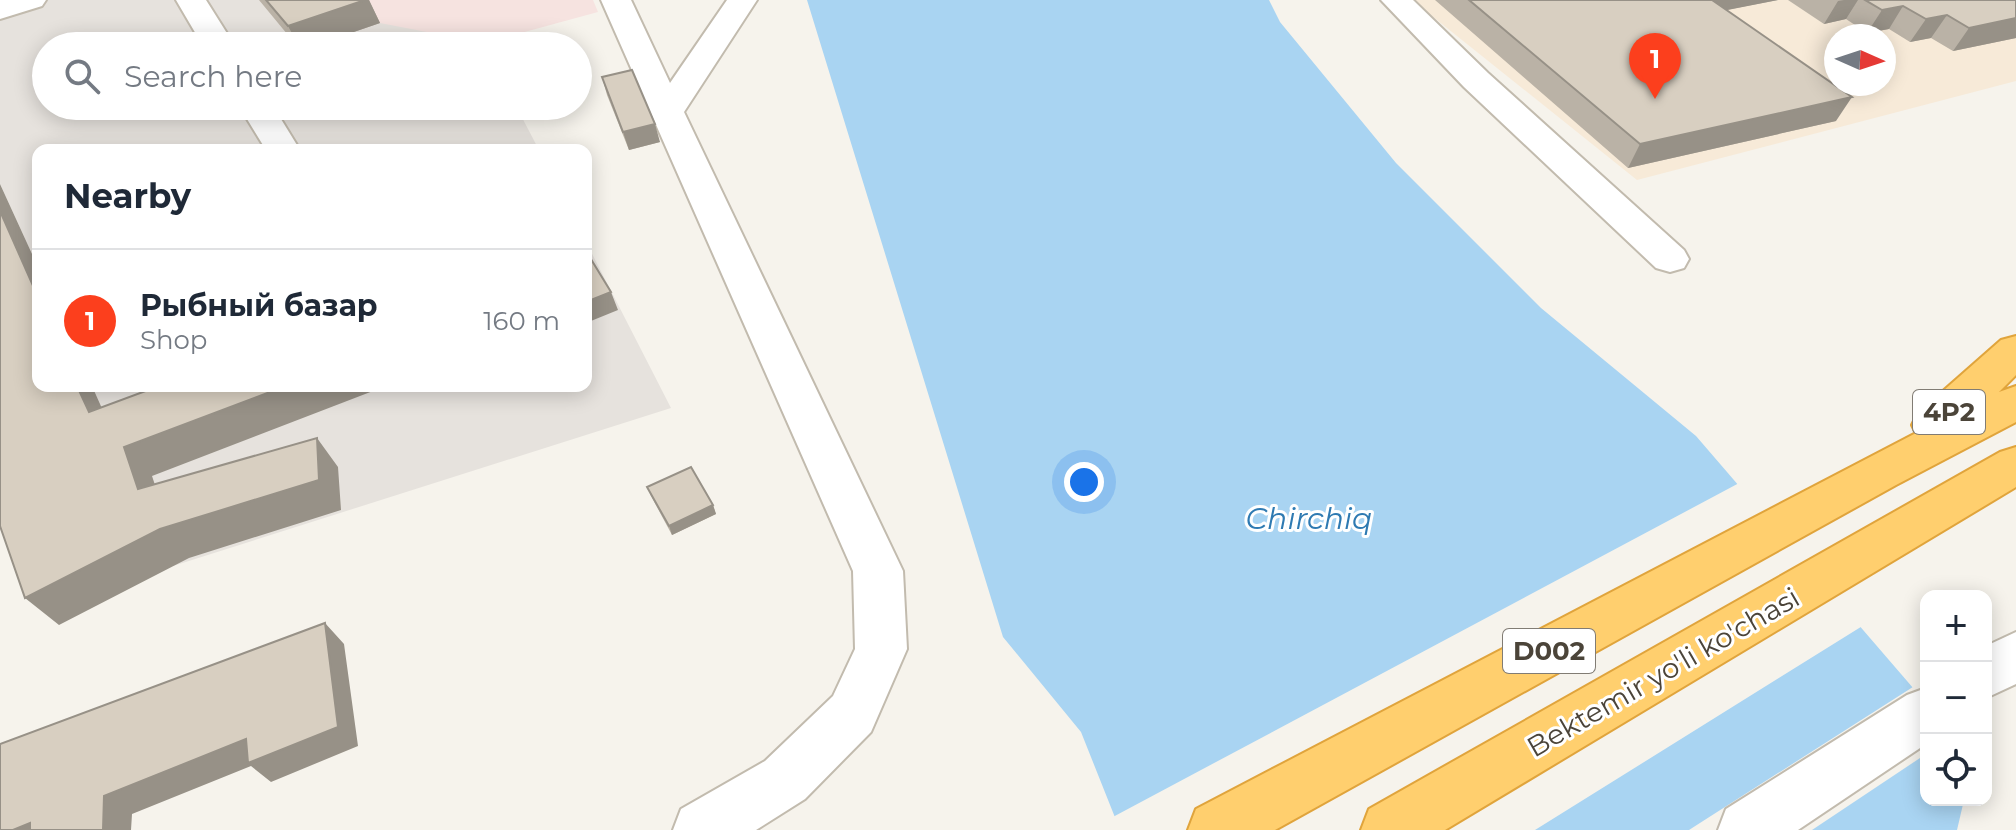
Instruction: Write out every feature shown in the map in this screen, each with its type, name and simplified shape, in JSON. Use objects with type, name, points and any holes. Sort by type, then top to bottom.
[{"type":"highway","name":"4P2","points":[[1880,472],[2016,351]]},
{"type":"highway","name":"D002","points":[[1217,830],[1880,472],[2016,402]]},
{"type":"highway","name":"D002","points":[[1936,514],[2016,465]]},
{"type":"highway","points":[[1936,514],[2016,487]]},
{"type":"highway","name":"Bektemir yo'li ko'chasi","points":[[1390,830],[1936,514]]},
{"type":"lane","points":[[0,10],[31,0]]},
{"type":"lane","points":[[191,0],[210,32]]},
{"type":"lane","points":[[616,0],[878,571],[881,649],[852,714],[785,780],[702,830]]},
{"type":"lane","points":[[667,113],[742,0]]},
{"type":"lane","points":[[1396,0],[1476,80],[1670,259]]},
{"type":"lane","points":[[265,120],[279,144]]},
{"type":"lane","points":[[1992,670],[2016,655]]},
{"type":"lane","points":[[1747,830],[1920,717]]},
{"type":"shaded area","points":[[0,0],[358,0],[446,32],[32,32],[32,120],[523,120],[536,144],[32,144],[32,254],[0,184]]},
{"type":"shaded area","points":[[358,0],[593,0],[598,12],[524,32],[427,32],[380,23]]},
{"type":"shaded area","points":[[1412,0],[2016,0],[2016,81],[1637,180]]},
{"type":"shaded area","points":[[592,254],[671,408],[173,566],[95,392],[592,392]]},
{"type":"water","name":"Chirchiq","points":[[807,0],[1269,0],[1280,22],[1396,163],[1541,308],[1696,436],[1920,696],[1920,806],[1963,806],[1957,830],[1120,830],[1081,732],[1003,637]]},
{"type":"pier","points":[[1741,482],[1864,625],[1535,830],[1116,830],[1111,818]]},
{"type":"pier","points":[[1916,685],[1920,690],[1920,758],[1812,830],[1689,830]]},
{"type":"building","points":[[266,0],[365,0],[288,26]]},
{"type":"building","points":[[1469,0],[1712,0],[1824,78],[1824,96],[1852,97],[1640,144]]},
{"type":"building","points":[[1865,0],[2016,0],[2016,18],[1969,28],[1947,15],[1926,19],[1903,6],[1882,10]]},
{"type":"building","points":[[632,70],[655,124],[623,132],[602,77]]},
{"type":"building","points":[[0,211],[32,283],[32,392],[80,392],[89,412],[143,392],[270,392],[124,447],[138,489],[317,438],[319,480],[160,529],[25,598],[0,526]]},
{"type":"building","points":[[592,261],[611,292],[592,300]]},
{"type":"building","points":[[691,467],[713,505],[669,526],[647,487]]},
{"type":"building","points":[[325,623],[338,727],[248,763],[246,739],[104,796],[103,830],[30,830],[30,823],[13,830],[0,830],[0,744]]},
{"type":"place","name":"Рыбный базар","points":[[1655,99]]}]
